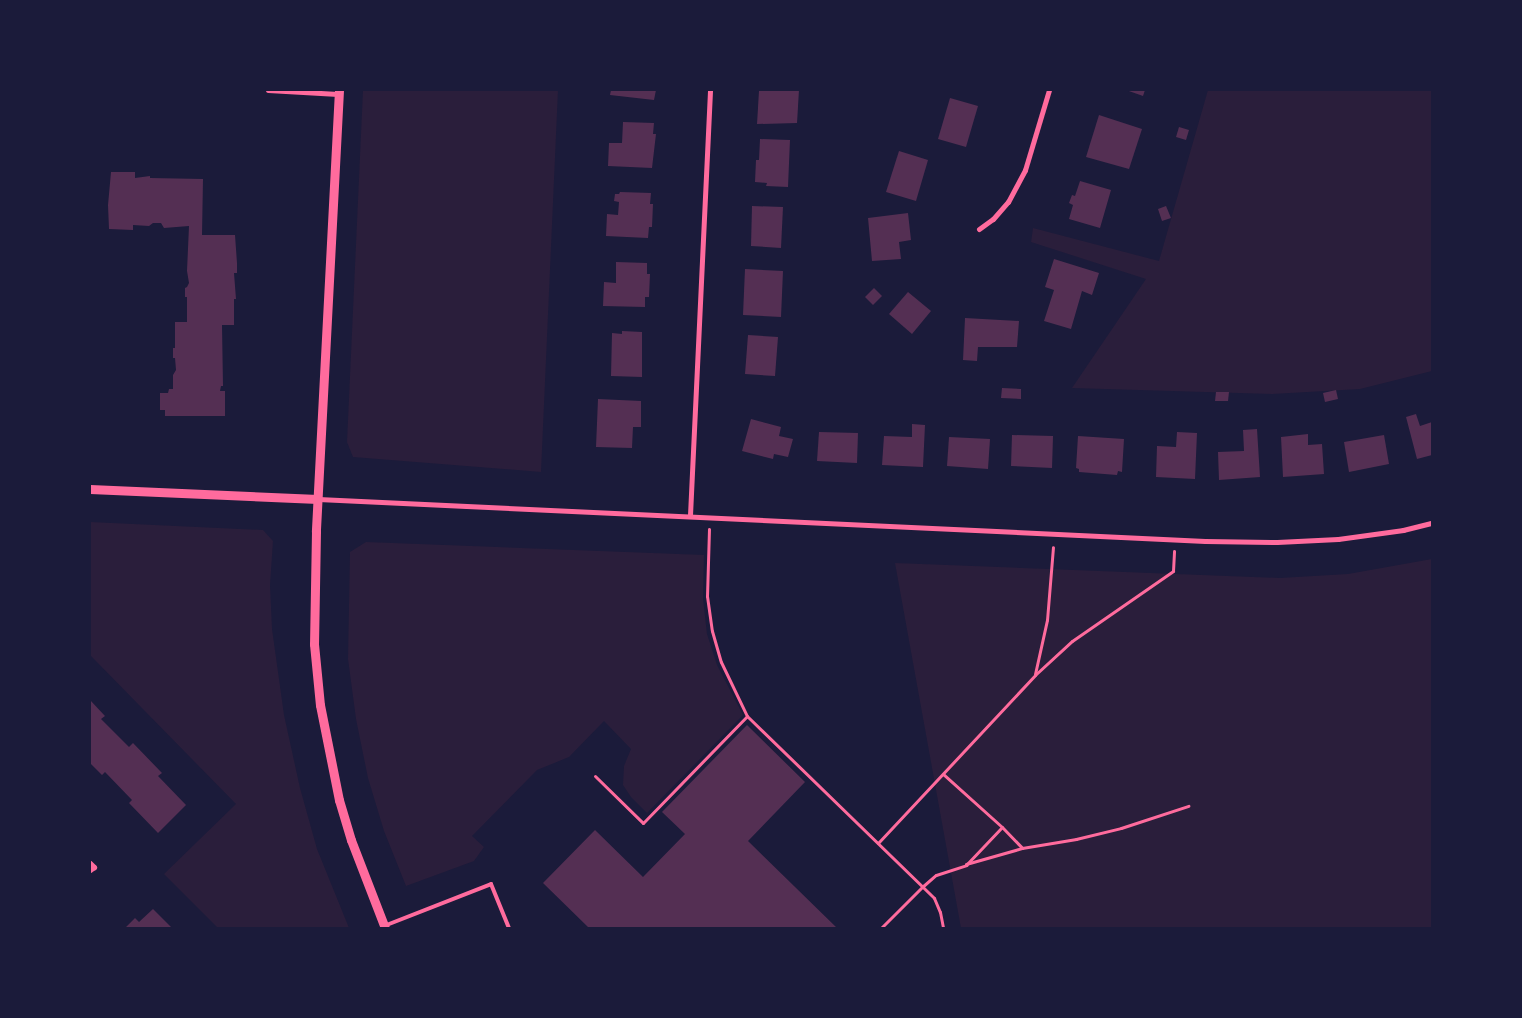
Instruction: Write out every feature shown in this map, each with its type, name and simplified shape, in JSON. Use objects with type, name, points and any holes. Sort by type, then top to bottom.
[{"type":"street","points":[[268,90],[338,92],[313,608],[320,705],[339,800],[351,840],[385,927]]},
{"type":"street","points":[[690,515],[710,90]]},
{"type":"street","points":[[979,229],[993,219],[1008,202],[1025,170],[1049,90]]},
{"type":"street","points":[[90,489],[690,515],[1174,540],[1277,542],[1338,539],[1402,530],[1432,523]]},
{"type":"street","points":[[90,863],[94,867],[90,870]]},
{"type":"lane","points":[[385,927],[491,884],[509,928]]},
{"type":"path","points":[[710,516],[707,596],[712,631],[721,662],[747,716],[934,898],[940,912],[942,928]]},
{"type":"path","points":[[1034,675],[1047,620],[1053,534]]},
{"type":"path","points":[[878,844],[1034,675],[1072,641],[1173,571],[1174,540]]},
{"type":"path","points":[[595,776],[643,823],[747,716]]},
{"type":"path","points":[[943,774],[1002,827],[1022,848]]},
{"type":"path","points":[[882,928],[936,875],[1022,848],[1076,839],[1188,806]]},
{"type":"path","points":[[966,865],[1002,827]]},
{"type":"shaded area","points":[[363,90],[558,90],[541,472],[353,457],[347,442]]},
{"type":"shaded area","points":[[1208,90],[1432,90],[1432,371],[1360,389],[1272,394],[1072,388],[1146,279],[1031,242],[1033,228],[1159,261]]},
{"type":"shaded area","points":[[90,522],[263,530],[273,541],[270,585],[272,629],[284,715],[300,788],[317,849],[349,928],[218,928],[164,874],[236,804],[90,655]]},
{"type":"shaded area","points":[[366,542],[704,555],[703,598],[707,634],[717,665],[743,715],[647,813],[631,797],[623,785],[624,766],[631,749],[604,721],[569,757],[537,770],[472,836],[484,847],[474,861],[406,886],[384,831],[368,778],[356,719],[348,659],[350,552]]},
{"type":"shaded area","points":[[1432,559],[1432,928],[961,928],[895,563],[1280,578],[1348,574]]},
{"type":"building","points":[[611,90],[656,90],[654,100],[610,95]]},
{"type":"building","points":[[799,90],[797,123],[757,124],[759,91]]},
{"type":"building","points":[[1126,90],[1145,90],[1143,96]]},
{"type":"building","points":[[950,98],[978,106],[966,147],[938,139]]},
{"type":"building","points":[[1099,115],[1142,129],[1129,169],[1086,157]]},
{"type":"building","points":[[623,122],[654,123],[653,134],[656,134],[652,168],[608,166],[609,143],[622,143]]},
{"type":"building","points":[[1179,127],[1189,130],[1186,140],[1176,137]]},
{"type":"building","points":[[760,139],[790,140],[788,187],[766,186],[767,183],[755,182],[756,160],[759,160]]},
{"type":"building","points":[[899,151],[928,160],[916,201],[886,192]]},
{"type":"building","points":[[111,172],[135,172],[135,178],[150,176],[150,178],[203,179],[202,235],[235,235],[237,273],[234,273],[236,299],[234,299],[234,325],[222,325],[223,386],[221,386],[220,391],[225,391],[225,416],[165,416],[165,410],[160,410],[160,393],[168,393],[169,389],[173,389],[173,375],[176,370],[175,358],[173,358],[175,322],[187,322],[185,288],[189,283],[187,271],[189,226],[164,228],[161,223],[153,223],[149,226],[133,225],[133,230],[109,229],[108,205]]},
{"type":"building","points":[[1080,181],[1111,190],[1100,228],[1069,219],[1073,205],[1069,203],[1072,195],[1075,196]]},
{"type":"building","points":[[620,192],[651,193],[650,204],[653,204],[652,227],[649,227],[648,238],[606,236],[607,214],[618,215],[619,202],[614,201],[615,194]]},
{"type":"building","points":[[752,206],[783,207],[781,248],[751,246]]},
{"type":"building","points":[[1166,206],[1171,218],[1162,221],[1158,209]]},
{"type":"building","points":[[908,213],[911,240],[899,242],[901,259],[872,261],[868,218]]},
{"type":"building","points":[[1054,259],[1099,273],[1092,295],[1082,291],[1071,329],[1044,321],[1054,290],[1045,287]]},
{"type":"building","points":[[616,262],[647,263],[647,274],[650,274],[649,297],[645,297],[645,307],[603,306],[604,282],[616,283]]},
{"type":"building","points":[[745,269],[783,271],[781,317],[743,315]]},
{"type":"building","points":[[874,288],[882,296],[873,305],[865,297]]},
{"type":"building","points":[[908,292],[931,311],[912,334],[889,314]]},
{"type":"building","points":[[965,318],[1019,321],[1017,347],[978,347],[977,361],[963,360]]},
{"type":"building","points":[[622,331],[642,332],[642,377],[611,376],[612,333],[622,334]]},
{"type":"building","points":[[748,335],[778,337],[775,376],[745,374]]},
{"type":"building","points":[[1002,388],[1021,389],[1021,399],[1001,398]]},
{"type":"building","points":[[1336,390],[1338,399],[1325,402],[1323,393]]},
{"type":"building","points":[[1216,392],[1229,392],[1228,401],[1215,401]]},
{"type":"building","points":[[598,399],[641,401],[641,427],[633,427],[632,448],[596,447]]},
{"type":"building","points":[[1416,414],[1420,426],[1432,422],[1432,455],[1417,459],[1406,417]]},
{"type":"building","points":[[751,419],[781,427],[779,436],[793,439],[788,457],[774,454],[773,459],[742,451]]},
{"type":"building","points":[[912,424],[925,425],[923,467],[882,465],[884,436],[912,437]]},
{"type":"building","points":[[1257,429],[1260,477],[1219,480],[1218,452],[1244,451],[1243,430]]},
{"type":"building","points":[[819,432],[858,433],[857,463],[817,461]]},
{"type":"building","points":[[1177,432],[1197,433],[1195,479],[1156,477],[1157,446],[1176,447]]},
{"type":"building","points":[[1308,434],[1308,445],[1322,444],[1324,474],[1283,477],[1281,437]]},
{"type":"building","points":[[1012,435],[1053,436],[1052,468],[1011,466]]},
{"type":"building","points":[[1384,435],[1389,464],[1349,472],[1344,442]]},
{"type":"building","points":[[1078,436],[1124,439],[1122,472],[1118,471],[1117,475],[1079,472],[1079,469],[1076,468]]},
{"type":"building","points":[[949,437],[990,439],[988,469],[947,466]]},
{"type":"building","points":[[90,700],[105,716],[101,719],[129,747],[133,743],[162,773],[158,776],[186,805],[158,833],[129,803],[132,800],[105,772],[102,775],[90,763]]},
{"type":"building","points":[[747,725],[805,782],[748,841],[837,928],[589,928],[543,883],[595,830],[643,877],[685,834],[662,812]]},
{"type":"building","points":[[153,909],[172,928],[125,928],[135,918],[139,922]]}]
